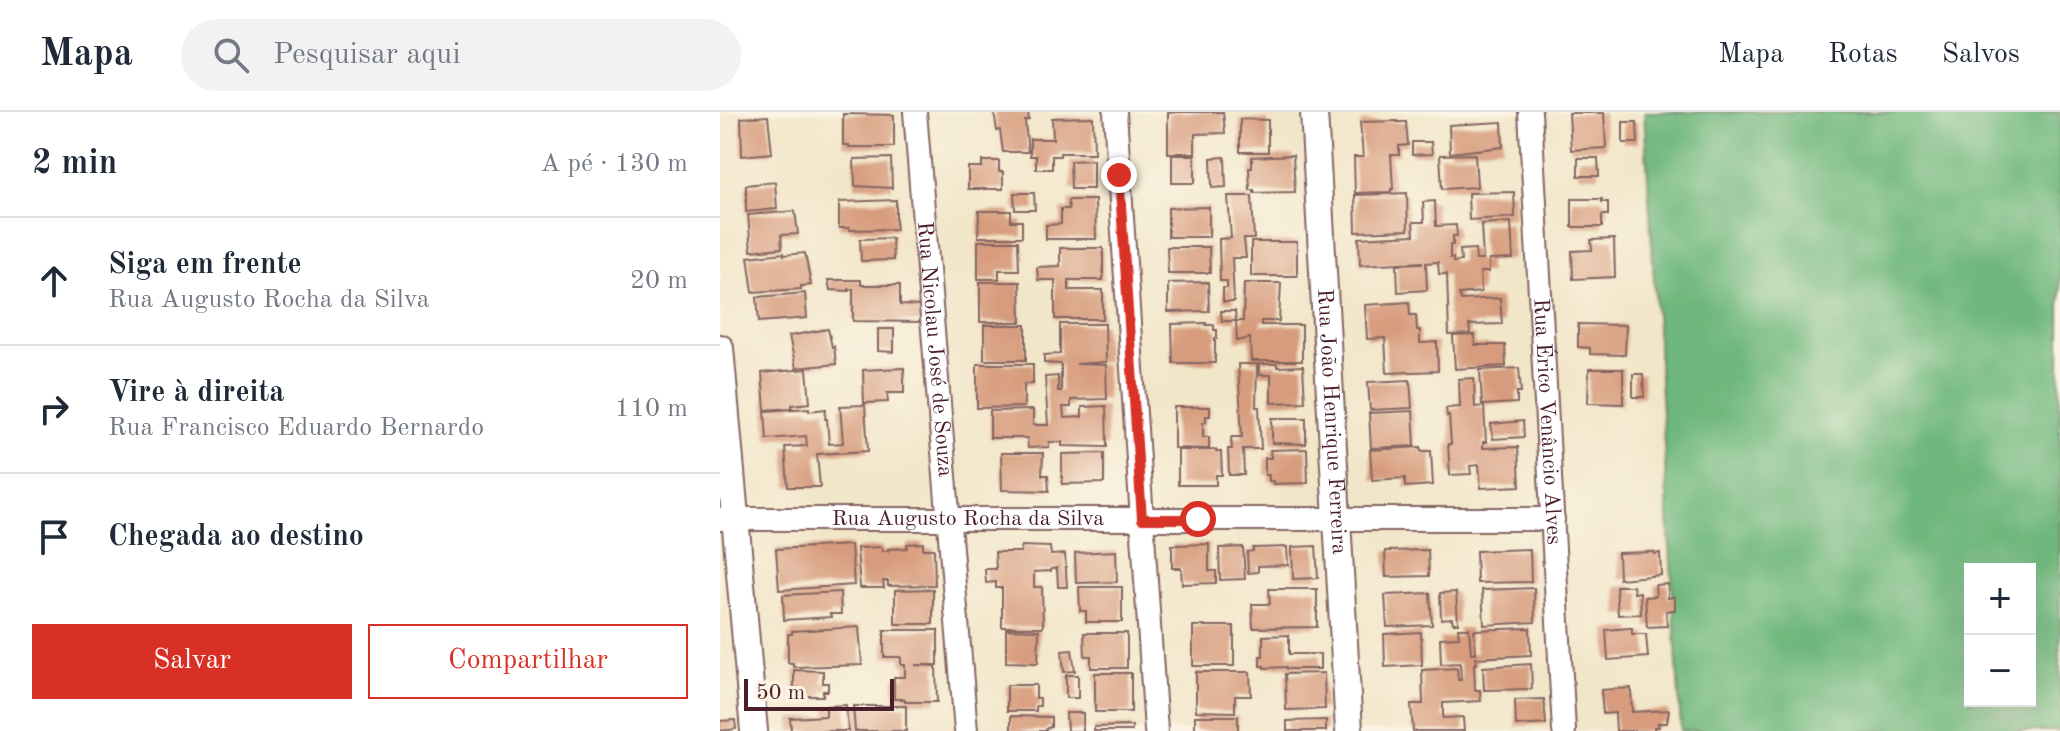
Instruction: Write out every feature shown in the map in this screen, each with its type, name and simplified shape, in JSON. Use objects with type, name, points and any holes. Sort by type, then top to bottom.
[{"type":"street","name":"Rua Nicolau José de Souza","points":[[915,112],[966,731]]},
{"type":"street","points":[[1115,112],[1156,731]]},
{"type":"street","name":"Rua João Henrique Ferreira","points":[[1314,112],[1349,731]]},
{"type":"street","name":"Rua Érico Venâncio Alves","points":[[1530,112],[1564,731]]},
{"type":"street","points":[[720,348],[728,519],[754,731]]},
{"type":"street","name":"Rua Augusto Rocha da Silva","points":[[728,519],[1553,519]]},
{"type":"green space","points":[[1644,112],[2060,112],[2060,731],[1681,731]]},
{"type":"building","points":[[994,112],[1028,112],[1029,120],[1025,121],[1028,152],[1003,152]]},
{"type":"building","points":[[1223,112],[1225,133],[1195,134],[1195,153],[1168,153],[1168,113]]},
{"type":"building","points":[[1569,113],[1604,113],[1606,148],[1571,150]]},
{"type":"building","points":[[843,114],[894,115],[894,147],[843,145]]},
{"type":"building","points":[[768,116],[772,153],[742,156],[741,118]]},
{"type":"building","points":[[1093,117],[1094,153],[1060,153],[1060,156],[1052,156],[1052,169],[1036,169],[1036,156],[1030,156],[1030,139],[1053,139],[1052,118]]},
{"type":"building","points":[[1240,119],[1268,120],[1268,152],[1240,152]]},
{"type":"building","points":[[1360,122],[1406,122],[1408,145],[1399,146],[1399,155],[1391,155],[1393,189],[1391,192],[1355,193],[1354,157],[1363,157]]},
{"type":"building","points":[[1502,122],[1503,147],[1450,153],[1449,125]]},
{"type":"building","points":[[1623,122],[1637,122],[1638,143],[1623,143]]},
{"type":"building","points":[[1412,142],[1431,142],[1432,154],[1412,155]]},
{"type":"building","points":[[1475,154],[1477,187],[1442,189],[1440,155]]},
{"type":"building","points":[[1172,155],[1195,155],[1195,183],[1172,183]]},
{"type":"building","points":[[1293,155],[1295,192],[1254,193],[1250,190],[1252,157]]},
{"type":"building","points":[[1225,157],[1226,187],[1212,188],[1211,158]]},
{"type":"building","points":[[891,158],[892,188],[855,186],[854,159]]},
{"type":"building","points":[[1578,158],[1598,158],[1599,176],[1578,176]]},
{"type":"building","points":[[1093,160],[1093,189],[1071,189],[1070,161]]},
{"type":"building","points":[[982,161],[999,161],[999,172],[1003,172],[1003,189],[968,189],[968,167],[982,167]]},
{"type":"building","points":[[775,182],[777,209],[746,212],[746,185]]},
{"type":"building","points":[[1514,192],[1515,217],[1469,220],[1468,193]]},
{"type":"building","points":[[1014,193],[1034,193],[1035,210],[1015,210]]},
{"type":"building","points":[[1407,193],[1408,230],[1356,232],[1355,195]]},
{"type":"building","points":[[1228,196],[1252,196],[1254,239],[1244,239],[1246,258],[1232,258],[1234,302],[1223,302],[1223,288],[1227,288],[1227,281],[1220,281],[1219,239],[1231,238]]},
{"type":"building","points":[[1572,199],[1602,199],[1602,202],[1608,202],[1608,215],[1602,215],[1602,227],[1572,227]]},
{"type":"building","points":[[896,200],[896,229],[839,228],[839,202]]},
{"type":"building","points":[[1068,200],[1095,200],[1096,239],[1046,239],[1046,225],[1061,224],[1061,209],[1069,209]]},
{"type":"building","points":[[1435,201],[1436,226],[1456,225],[1457,236],[1453,236],[1453,245],[1450,245],[1453,262],[1461,261],[1460,250],[1475,249],[1476,260],[1483,260],[1481,224],[1511,222],[1513,259],[1489,260],[1489,272],[1480,272],[1481,292],[1459,294],[1461,300],[1500,298],[1502,324],[1469,325],[1470,334],[1449,335],[1447,274],[1439,274],[1438,262],[1426,263],[1427,290],[1398,292],[1397,264],[1422,262],[1360,265],[1359,238],[1414,235],[1413,222],[1424,222],[1423,202]]},
{"type":"building","points":[[1209,207],[1209,237],[1168,237],[1168,208]]},
{"type":"building","points":[[795,211],[798,234],[781,235],[782,248],[751,251],[748,215]]},
{"type":"building","points":[[979,211],[1011,211],[1011,221],[1022,221],[1022,237],[978,237]]},
{"type":"building","points":[[892,238],[893,260],[861,261],[860,239]]},
{"type":"building","points":[[1614,239],[1615,277],[1573,279],[1572,251],[1592,250],[1591,240]]},
{"type":"building","points":[[978,241],[1018,241],[1019,270],[999,270],[999,279],[978,279]]},
{"type":"building","points":[[1251,242],[1297,242],[1297,276],[1251,276]]},
{"type":"building","points":[[1167,247],[1209,247],[1210,273],[1168,273]]},
{"type":"building","points":[[1060,248],[1103,248],[1103,280],[1069,280],[1069,290],[1103,290],[1103,319],[1055,319],[1055,280],[1038,280],[1037,267],[1060,266]]},
{"type":"building","points":[[805,253],[811,285],[801,286],[801,289],[753,292],[748,257]]},
{"type":"building","points":[[828,280],[861,280],[861,285],[900,285],[900,305],[920,306],[921,322],[853,321],[853,289],[830,290]]},
{"type":"building","points":[[980,282],[1020,282],[1021,322],[980,322]]},
{"type":"building","points":[[1208,282],[1209,311],[1168,312],[1168,283]]},
{"type":"building","points":[[1244,283],[1281,283],[1279,321],[1261,321],[1261,325],[1302,325],[1302,361],[1251,361],[1250,338],[1237,341],[1236,321],[1243,321]]},
{"type":"building","points":[[805,293],[807,318],[759,322],[757,297]]},
{"type":"building","points":[[1409,302],[1410,315],[1416,315],[1420,343],[1437,342],[1438,371],[1387,373],[1385,338],[1367,339],[1365,305]]},
{"type":"building","points":[[1221,311],[1235,311],[1236,321],[1222,321]]},
{"type":"building","points":[[1060,324],[1105,324],[1106,362],[1076,364],[1106,365],[1107,399],[1071,400],[1071,407],[1063,407],[1064,418],[1082,417],[1082,407],[1106,406],[1107,447],[1062,446],[1062,442],[1049,442],[1049,447],[1028,448],[1027,438],[990,438],[990,411],[1033,410],[1033,425],[1048,425],[1045,377],[1058,376],[1058,391],[1061,391],[1061,364],[1044,363],[1044,355],[1060,354]]},
{"type":"building","points":[[1172,324],[1214,325],[1214,330],[1217,330],[1215,363],[1173,363]]},
{"type":"building","points":[[1578,324],[1626,325],[1625,355],[1590,354],[1590,348],[1578,347]]},
{"type":"building","points":[[984,325],[1026,325],[1026,360],[984,360]]},
{"type":"building","points":[[828,329],[836,364],[796,368],[789,336]]},
{"type":"building","points":[[878,329],[894,329],[894,352],[878,351]]},
{"type":"building","points":[[1474,335],[1475,345],[1505,345],[1506,366],[1455,369],[1453,336]]},
{"type":"building","points":[[977,364],[1033,364],[1033,384],[1024,384],[1024,407],[977,408]]},
{"type":"building","points":[[1238,364],[1257,364],[1256,407],[1259,407],[1261,449],[1243,449],[1244,475],[1229,475],[1231,437],[1242,437]]},
{"type":"building","points":[[1259,364],[1303,366],[1305,402],[1271,403],[1271,375],[1259,375]]},
{"type":"building","points":[[904,368],[904,393],[887,393],[888,402],[864,403],[863,370]]},
{"type":"building","points":[[1519,368],[1521,392],[1517,392],[1517,403],[1482,405],[1480,370]]},
{"type":"building","points":[[807,369],[810,403],[765,410],[762,373]]},
{"type":"building","points":[[1589,369],[1623,369],[1623,404],[1588,403]]},
{"type":"building","points":[[1633,374],[1643,374],[1644,397],[1633,397]]},
{"type":"building","points":[[1474,378],[1475,407],[1484,406],[1486,442],[1483,442],[1483,448],[1518,447],[1520,486],[1481,488],[1479,465],[1470,466],[1471,474],[1450,475],[1448,444],[1451,444],[1446,408],[1460,407],[1459,379]]},
{"type":"building","points":[[1410,380],[1412,408],[1370,410],[1368,382]]},
{"type":"building","points":[[865,405],[868,451],[817,454],[820,487],[788,487],[785,447],[807,446],[806,436],[767,439],[765,411],[826,409],[829,444],[843,443],[840,406]]},
{"type":"building","points":[[1174,407],[1210,407],[1210,416],[1206,416],[1206,422],[1203,422],[1203,437],[1209,437],[1209,449],[1174,448]]},
{"type":"building","points":[[1413,411],[1415,446],[1371,448],[1369,413]]},
{"type":"building","points":[[1272,418],[1306,418],[1306,444],[1272,443]]},
{"type":"building","points":[[1523,421],[1524,437],[1493,439],[1491,424]]},
{"type":"building","points":[[1421,447],[1421,451],[1431,451],[1433,485],[1405,487],[1405,478],[1372,480],[1370,450]]},
{"type":"building","points":[[1307,449],[1308,483],[1273,484],[1269,481],[1269,475],[1265,475],[1265,458],[1271,458],[1270,450]]},
{"type":"building","points":[[1178,450],[1221,452],[1222,475],[1216,475],[1216,485],[1178,485]]},
{"type":"building","points":[[1001,453],[1043,453],[1042,475],[1048,475],[1049,491],[1002,490]]},
{"type":"building","points":[[1104,453],[1104,483],[1062,484],[1062,454]]},
{"type":"building","points":[[923,543],[923,549],[934,549],[935,585],[888,586],[888,581],[883,581],[884,588],[860,588],[857,548],[882,547],[882,551],[888,551],[907,548],[907,544]]},
{"type":"building","points":[[1209,544],[1209,571],[1216,571],[1216,583],[1182,584],[1181,568],[1172,568],[1172,545]]},
{"type":"building","points":[[851,545],[854,585],[779,590],[776,549]]},
{"type":"building","points":[[1021,546],[1050,547],[1051,555],[1065,554],[1067,587],[1058,587],[1057,568],[1034,572],[1034,587],[1042,587],[1043,627],[1002,627],[1002,588],[996,588],[996,582],[986,583],[985,569],[996,569],[995,552],[1021,552]]},
{"type":"building","points":[[1316,546],[1318,578],[1293,579],[1292,547]]},
{"type":"building","points":[[1243,547],[1245,579],[1220,580],[1219,548]]},
{"type":"building","points":[[1287,547],[1288,565],[1258,566],[1258,572],[1248,573],[1247,552],[1253,551],[1253,548]]},
{"type":"building","points":[[1530,549],[1531,582],[1477,583],[1476,551]]},
{"type":"building","points":[[1428,550],[1429,576],[1386,577],[1385,551]]},
{"type":"building","points":[[1116,551],[1117,582],[1076,583],[1075,553]]},
{"type":"building","points":[[1618,553],[1660,553],[1661,575],[1619,579]]},
{"type":"building","points":[[1668,584],[1668,598],[1675,597],[1675,610],[1666,611],[1667,626],[1647,627],[1645,597],[1656,596],[1655,585]]},
{"type":"building","points":[[1616,586],[1633,586],[1634,593],[1640,592],[1641,614],[1618,615]]},
{"type":"building","points":[[1079,587],[1122,587],[1122,622],[1086,622],[1086,611],[1080,611]]},
{"type":"building","points":[[1534,588],[1535,622],[1484,625],[1482,590]]},
{"type":"building","points":[[933,589],[933,624],[895,624],[895,590]]},
{"type":"building","points":[[1269,589],[1317,589],[1317,627],[1253,628],[1252,604],[1270,604]]},
{"type":"building","points":[[840,592],[841,614],[784,620],[783,595]]},
{"type":"building","points":[[1456,592],[1458,623],[1453,623],[1452,618],[1441,619],[1440,593]]},
{"type":"building","points":[[1430,593],[1432,625],[1387,627],[1385,595]]},
{"type":"building","points":[[1193,626],[1234,626],[1234,666],[1193,666]]},
{"type":"building","points":[[859,627],[862,665],[793,667],[793,663],[788,663],[788,634],[792,631]]},
{"type":"building","points":[[1458,628],[1469,628],[1471,653],[1476,653],[1474,630],[1530,628],[1531,655],[1476,658],[1475,690],[1480,690],[1481,701],[1443,703],[1443,718],[1463,717],[1464,731],[1413,731],[1411,704],[1423,704],[1422,670],[1457,668],[1458,680],[1461,680],[1460,663],[1441,664],[1440,638],[1459,637]]},
{"type":"building","points":[[1632,628],[1632,634],[1646,634],[1648,657],[1608,660],[1606,630]]},
{"type":"building","points":[[1006,629],[1039,630],[1038,663],[1006,662]]},
{"type":"building","points":[[884,630],[938,630],[938,665],[915,665],[936,666],[937,702],[894,699],[894,677],[905,677],[905,665],[901,665],[901,657],[884,657]]},
{"type":"building","points":[[1421,632],[1422,665],[1385,667],[1384,634]]},
{"type":"building","points":[[1084,633],[1127,633],[1127,668],[1091,668],[1091,656],[1085,656]]},
{"type":"building","points":[[1289,635],[1289,654],[1320,654],[1320,669],[1260,666],[1263,636]]},
{"type":"building","points":[[1072,650],[1075,671],[1064,672],[1062,651]]},
{"type":"building","points":[[1531,664],[1532,689],[1484,690],[1483,667]]},
{"type":"building","points":[[794,670],[823,671],[823,683],[828,683],[828,691],[823,691],[823,696],[794,696]]},
{"type":"building","points":[[1196,672],[1250,672],[1251,696],[1235,696],[1235,712],[1196,711]]},
{"type":"building","points":[[1095,673],[1131,673],[1131,712],[1095,712]]},
{"type":"building","points":[[1324,673],[1325,709],[1286,710],[1285,674]]},
{"type":"building","points":[[1066,675],[1078,675],[1078,698],[1066,698]]},
{"type":"building","points":[[1007,685],[1036,685],[1036,698],[1040,698],[1040,706],[1036,706],[1036,711],[1007,711]]},
{"type":"building","points":[[1631,688],[1632,712],[1669,710],[1667,723],[1658,723],[1659,727],[1654,727],[1654,731],[1616,731],[1615,713],[1603,714],[1601,690]]},
{"type":"building","points":[[1544,699],[1546,724],[1516,726],[1515,700]]},
{"type":"building","points":[[846,705],[848,731],[791,731],[790,718],[826,716],[826,706]]},
{"type":"building","points":[[853,706],[906,706],[906,731],[855,731]]},
{"type":"building","points":[[1066,713],[1083,713],[1083,731],[1067,731]]},
{"type":"building","points":[[1011,716],[1051,717],[1051,727],[1045,731],[1011,731]]},
{"type":"building","points":[[1195,716],[1238,716],[1238,731],[1195,731]]},
{"type":"building","points":[[735,720],[736,729],[720,731],[720,721]]},
{"type":"building","points":[[1326,720],[1326,731],[1287,731],[1287,721]]},
{"type":"building","points":[[1132,726],[1132,731],[1094,731],[1094,727]]},
{"type":"route","points":[[1119,175],[1142,519],[1198,519]]}]
